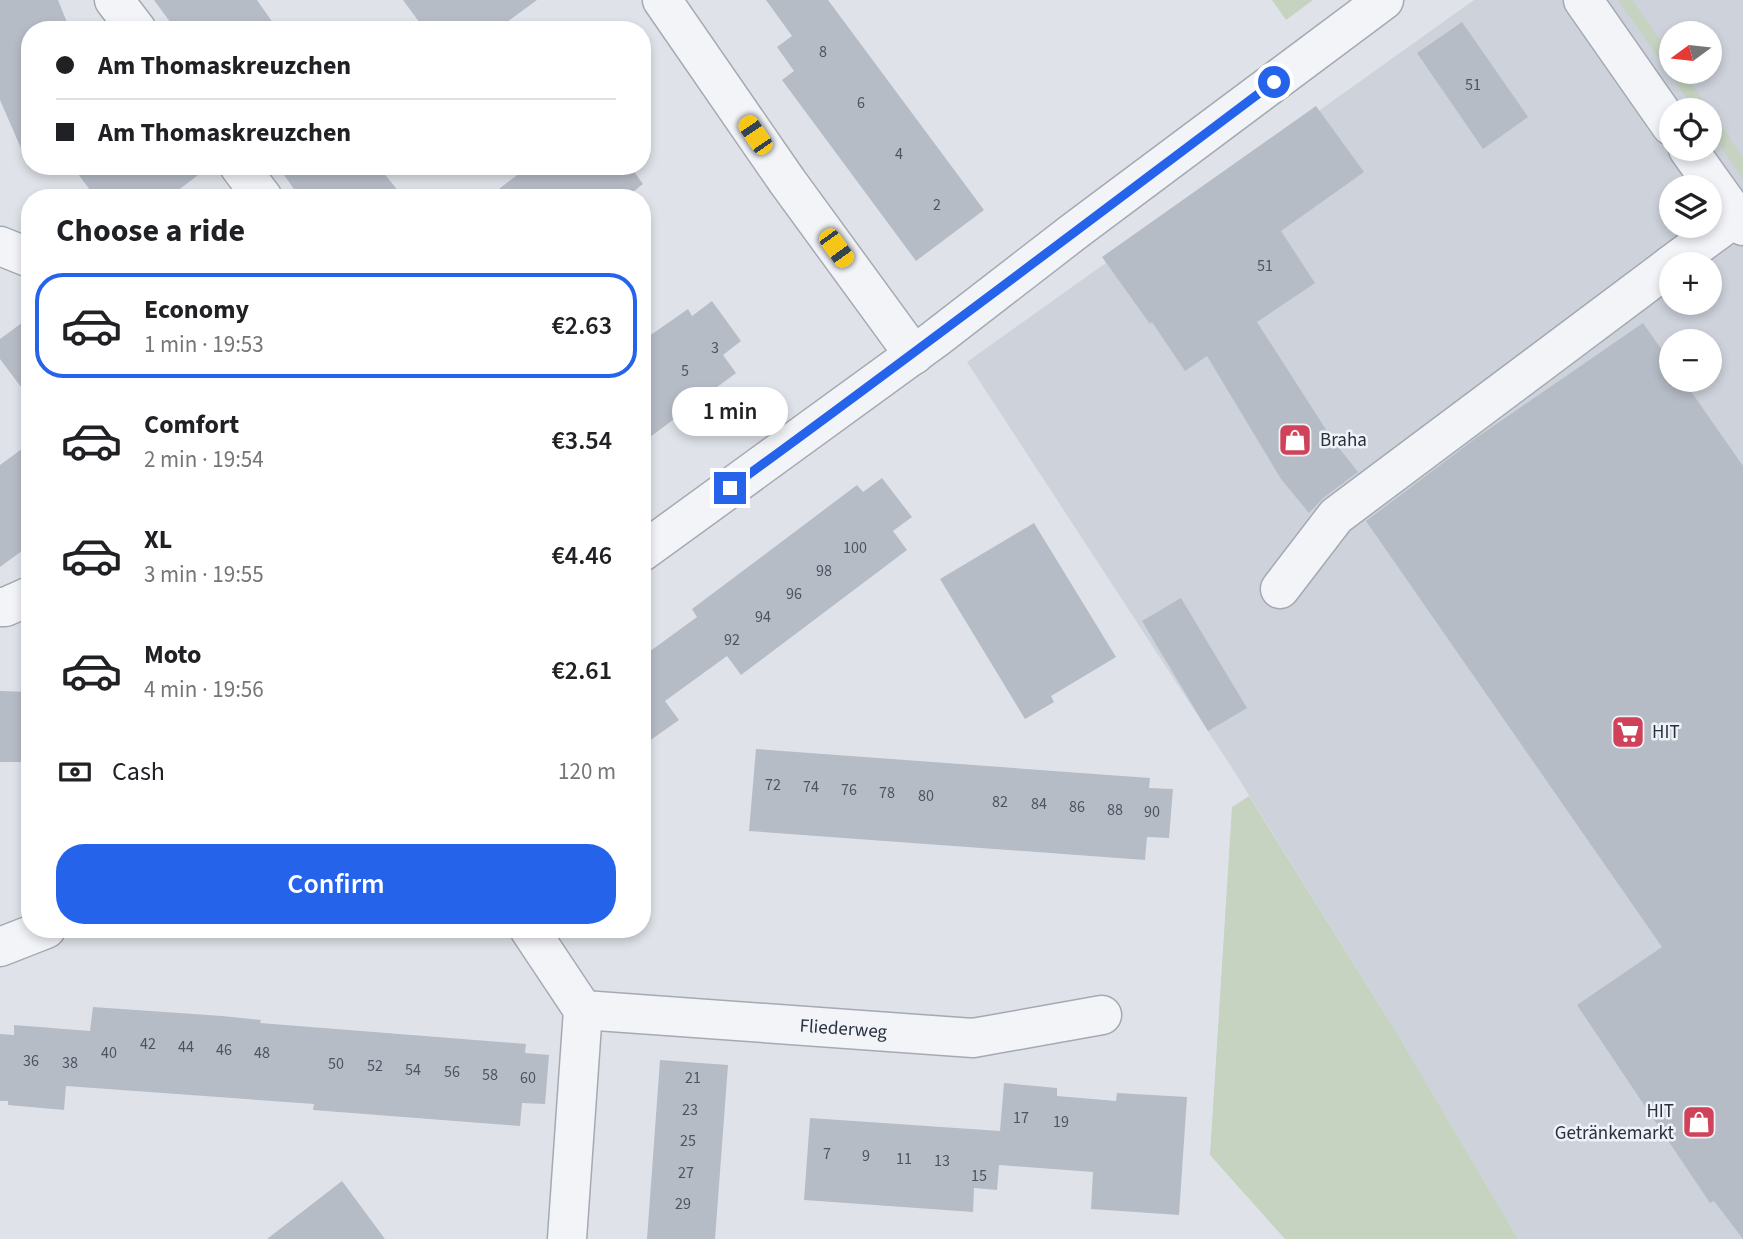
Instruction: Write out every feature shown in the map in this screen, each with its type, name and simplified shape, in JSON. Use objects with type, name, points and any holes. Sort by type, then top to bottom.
[{"type":"street","points":[[114,0],[130,21]]},
{"type":"street","points":[[662,0],[786,181],[914,355]]},
{"type":"street","points":[[651,545],[914,355],[1076,230],[1384,0]]},
{"type":"street","points":[[1583,0],[1659,108]]},
{"type":"street","points":[[1693,252],[1740,222],[1697,161]]},
{"type":"street","points":[[0,246],[21,254]]},
{"type":"street","points":[[1280,589],[1336,516],[1659,275]]},
{"type":"street","points":[[0,607],[21,600]]},
{"type":"street","points":[[0,947],[23,938]]},
{"type":"street","points":[[535,938],[583,1010],[567,1239]]},
{"type":"street","name":"Fliederweg","points":[[583,1010],[973,1038],[1102,1015]]},
{"type":"shaded area","points":[[1474,0],[1743,0],[1743,1239],[1518,1239],[1398,1035],[1234,771],[967,362]]},
{"type":"green space","points":[[1272,0],[1313,0],[1286,20]]},
{"type":"green space","points":[[1618,0],[1632,0],[1659,38],[1659,59]]},
{"type":"green space","points":[[1677,84],[1692,84],[1701,98],[1687,98]]},
{"type":"green space","points":[[1722,127],[1743,157],[1743,179],[1722,148]]},
{"type":"green space","points":[[1249,796],[1398,1035],[1518,1239],[1285,1239],[1210,1155],[1232,807]]},
{"type":"building","points":[[0,0],[58,0],[66,21],[21,21],[21,148],[0,100]]},
{"type":"building","points":[[154,0],[257,0],[272,21],[169,21]]},
{"type":"building","points":[[403,0],[537,0],[508,21],[418,21]]},
{"type":"building","points":[[766,0],[828,0],[984,210],[916,261],[782,80],[794,71],[777,47],[792,36]]},
{"type":"building","points":[[1462,22],[1528,117],[1483,149],[1417,53]]},
{"type":"building","points":[[1316,106],[1364,172],[1281,231],[1315,283],[1257,322],[1332,439],[1358,472],[1323,498],[1309,513],[1281,479],[1207,356],[1185,371],[1152,322],[1150,324],[1102,257]]},
{"type":"building","points":[[79,175],[198,175],[180,189],[89,189]]},
{"type":"building","points":[[284,175],[385,175],[397,189],[294,189]]},
{"type":"building","points":[[517,175],[636,175],[643,184],[637,189],[499,189]]},
{"type":"building","points":[[712,301],[741,341],[723,355],[736,373],[651,436],[651,335],[688,309],[692,316]]},
{"type":"building","name":"HIT","points":[[1643,323],[1659,346],[1659,392],[1691,392],[1743,466],[1743,1239],[1714,1201],[1710,1203],[1577,1005],[1662,947],[1366,521],[1476,438]]},
{"type":"building","points":[[21,324],[21,387],[0,359],[0,339]]},
{"type":"building","points":[[21,450],[21,552],[0,567],[0,465]]},
{"type":"building","points":[[882,478],[912,517],[893,531],[907,550],[741,675],[727,656],[665,701],[679,720],[651,740],[651,650],[697,617],[692,609],[857,485],[863,492]]},
{"type":"building","points":[[1034,523],[1116,657],[1051,696],[1054,702],[1025,719],[940,579]]},
{"type":"building","points":[[1181,598],[1247,708],[1208,731],[1142,621]]},
{"type":"building","points":[[0,691],[21,692],[21,762],[0,762]]},
{"type":"building","points":[[756,749],[1150,778],[1149,788],[1173,789],[1169,838],[1147,837],[1145,860],[749,831]]},
{"type":"building","points":[[93,1007],[526,1044],[525,1053],[549,1055],[545,1104],[522,1103],[520,1126],[313,1110],[314,1104],[66,1086],[64,1110],[8,1105],[8,1101],[0,1101],[0,1034],[14,1035],[14,1025],[90,1031]]},
{"type":"building","points":[[660,1060],[728,1065],[715,1239],[647,1239]]},
{"type":"building","points":[[1004,1083],[1057,1088],[1057,1096],[1116,1101],[1117,1093],[1187,1097],[1179,1215],[1091,1209],[1093,1172],[999,1165],[997,1190],[974,1188],[973,1212],[804,1200],[810,1118],[1000,1131]]},
{"type":"building","points":[[342,1181],[385,1239],[267,1239]]},
{"type":"place","name":"Braha","points":[[1295,440]]},
{"type":"place","name":"HIT","points":[[1628,732]]},
{"type":"place","name":"HIT Getränkemarkt","points":[[1699,1122]]},
{"type":"route","points":[[730,488],[935,339],[1274,82]]}]
